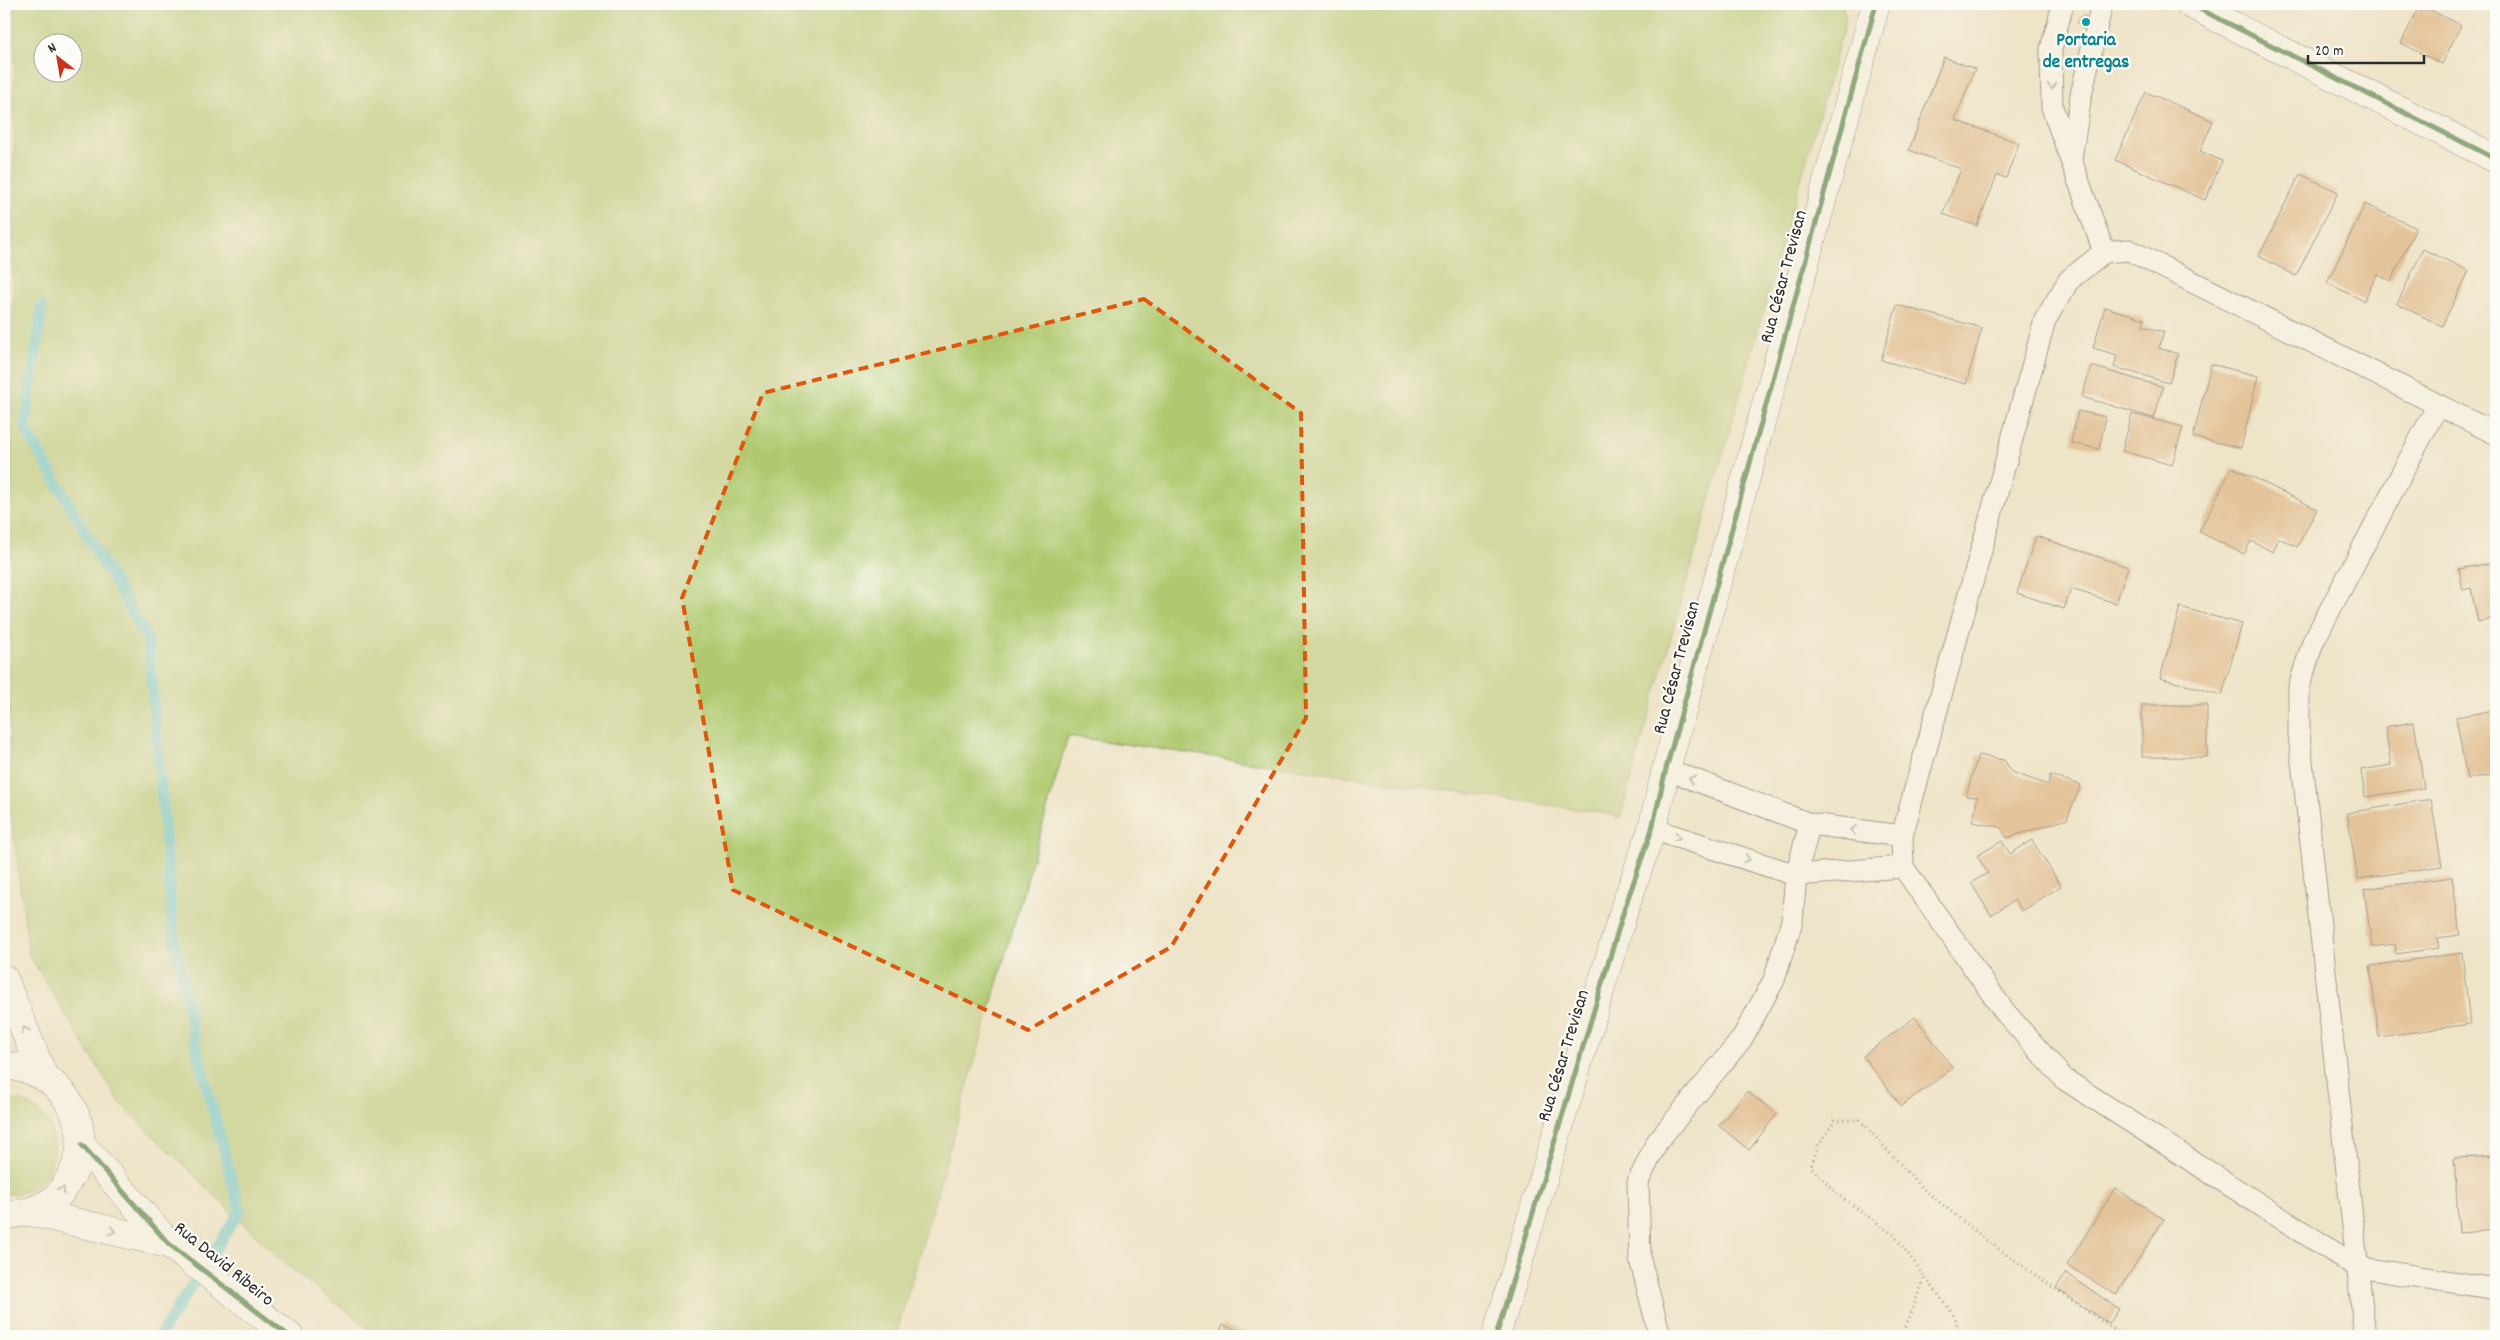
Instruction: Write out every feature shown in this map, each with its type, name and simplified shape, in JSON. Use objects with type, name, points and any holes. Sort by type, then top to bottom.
[{"type":"street","name":"Rua César Trevisan","points":[[1496,1336],[1625,907],[1652,829],[1666,769],[1876,4]]},
{"type":"street","points":[[2190,4],[2496,160]]},
{"type":"street","points":[[4,979],[43,1075]]},
{"type":"street","points":[[4,1066],[17,1066],[43,1075],[65,1093],[78,1117],[82,1145],[75,1172],[58,1196],[31,1212],[4,1216]]},
{"type":"street","name":"Rua David Ribeiro","points":[[82,1145],[169,1244],[289,1336]]},
{"type":"street","name":"Rua David Ribeiro","points":[[31,1212],[169,1244]]},
{"type":"lane","points":[[2063,4],[2051,49],[2052,107],[2104,252]]},
{"type":"lane","points":[[2070,161],[2081,95],[2102,4]]},
{"type":"lane","points":[[2496,434],[2129,250],[2104,252],[2069,280],[2045,320],[1902,836],[1903,867],[2004,1011],[2064,1079],[2357,1267],[2496,1290]]},
{"type":"lane","points":[[2365,1336],[2299,734],[2299,687],[2313,642],[2438,405]]},
{"type":"lane","points":[[1666,769],[1810,824],[1902,836]]},
{"type":"lane","points":[[1660,1336],[1640,1259],[1638,1182],[1657,1142],[1741,1040],[1774,980],[1792,921],[1796,875],[1810,824]]},
{"type":"lane","points":[[1652,829],[1796,875],[1903,867]]},
{"type":"path","points":[[1962,1336],[1960,1336],[1955,1317],[1894,1235],[1837,1194],[1811,1167],[1818,1146],[1835,1120],[1860,1120],[1922,1188],[1990,1243],[2123,1336]]},
{"type":"path","points":[[1902,1336],[1925,1276]]},
{"type":"highlighted area","points":[[1144,299],[1301,413],[1306,718],[1171,947],[1028,1030],[733,890],[682,598],[763,393]]},
{"type":"green space","points":[[15,4],[1842,4],[1846,20],[1620,818],[1604,813],[1068,736],[896,1336],[378,1336],[279,1259],[120,1103],[29,955],[9,800]]},
{"type":"green space","points":[[4,1098],[28,1104],[44,1117],[53,1133],[54,1151],[50,1168],[39,1183],[24,1192],[4,1194]]},
{"type":"building","points":[[2420,5],[2461,25],[2442,64],[2401,43]]},
{"type":"building","name":"Portaria de entregas","points":[[2082,15],[2094,21],[2091,29],[2078,22]]},
{"type":"building","points":[[1944,57],[1975,69],[1955,120],[2019,143],[2006,178],[1997,175],[1977,226],[1943,214],[1961,169],[1909,150]]},
{"type":"building","points":[[2146,92],[2213,121],[2200,151],[2222,161],[2205,200],[2115,160]]},
{"type":"building","points":[[2300,174],[2338,192],[2296,276],[2259,256]]},
{"type":"building","points":[[2365,204],[2416,228],[2391,281],[2377,274],[2364,301],[2327,283]]},
{"type":"building","points":[[2423,249],[2469,271],[2442,326],[2397,304]]},
{"type":"building","points":[[1897,305],[1982,328],[1966,384],[1881,360]]},
{"type":"building","points":[[2105,307],[2145,319],[2143,326],[2164,332],[2159,348],[2178,354],[2169,383],[2114,367],[2117,355],[2093,348]]},
{"type":"building","points":[[2211,364],[2258,376],[2241,448],[2193,437]]},
{"type":"building","points":[[2091,366],[2163,387],[2154,418],[2082,397]]},
{"type":"building","points":[[2078,411],[2106,417],[2099,449],[2071,443]]},
{"type":"building","points":[[2132,414],[2183,427],[2172,465],[2122,451]]},
{"type":"building","points":[[2232,467],[2317,509],[2297,547],[2279,538],[2273,552],[2251,541],[2244,554],[2199,532]]},
{"type":"building","points":[[2036,536],[2128,567],[2116,603],[2071,589],[2064,609],[2017,593]]},
{"type":"building","points":[[2496,562],[2496,618],[2478,622],[2471,588],[2463,590],[2459,569]]},
{"type":"building","points":[[2180,607],[2242,624],[2222,695],[2160,678]]},
{"type":"building","points":[[2142,705],[2207,705],[2207,757],[2142,757]]},
{"type":"building","points":[[2496,710],[2496,774],[2467,779],[2456,717]]},
{"type":"building","points":[[2414,722],[2424,788],[2365,797],[2361,770],[2391,765],[2385,727]]},
{"type":"building","points":[[1978,755],[2004,760],[2012,772],[2048,785],[2050,775],[2081,785],[2067,819],[2007,838],[2000,827],[1972,822],[1978,797],[1966,796]]},
{"type":"building","points":[[2431,799],[2442,866],[2358,879],[2347,813]]},
{"type":"building","points":[[2032,840],[2061,886],[2022,911],[2015,900],[1991,915],[1971,883],[1988,873],[1977,856],[2002,841],[2010,854]]},
{"type":"building","points":[[2452,877],[2460,935],[2437,938],[2439,948],[2396,954],[2395,944],[2372,947],[2364,889]]},
{"type":"building","points":[[2462,953],[2470,1024],[2379,1037],[2370,966]]},
{"type":"building","points":[[1915,1017],[1953,1068],[1901,1106],[1863,1056]]},
{"type":"building","points":[[1747,1091],[1777,1114],[1749,1150],[1719,1126]]},
{"type":"building","points":[[2496,1156],[2496,1230],[2459,1233],[2454,1158]]},
{"type":"building","points":[[2115,1188],[2164,1219],[2116,1295],[2067,1265]]},
{"type":"building","points":[[2066,1273],[2119,1309],[2109,1324],[2056,1288]]},
{"type":"building","points":[[1223,1325],[1251,1336],[1218,1336]]},
{"type":"waterway","points":[[42,306],[25,428],[148,640],[174,938],[195,1043],[240,1211],[159,1336]]},
{"type":"cycle path","points":[[1496,1336],[1625,907],[1652,829],[1666,769],[1876,4]]},
{"type":"cycle path","points":[[2190,4],[2496,159]]},
{"type":"cycle path","points":[[82,1145],[169,1244],[289,1336]]},
{"type":"place","name":"Portaria de entregas","points":[[2086,22]]}]
